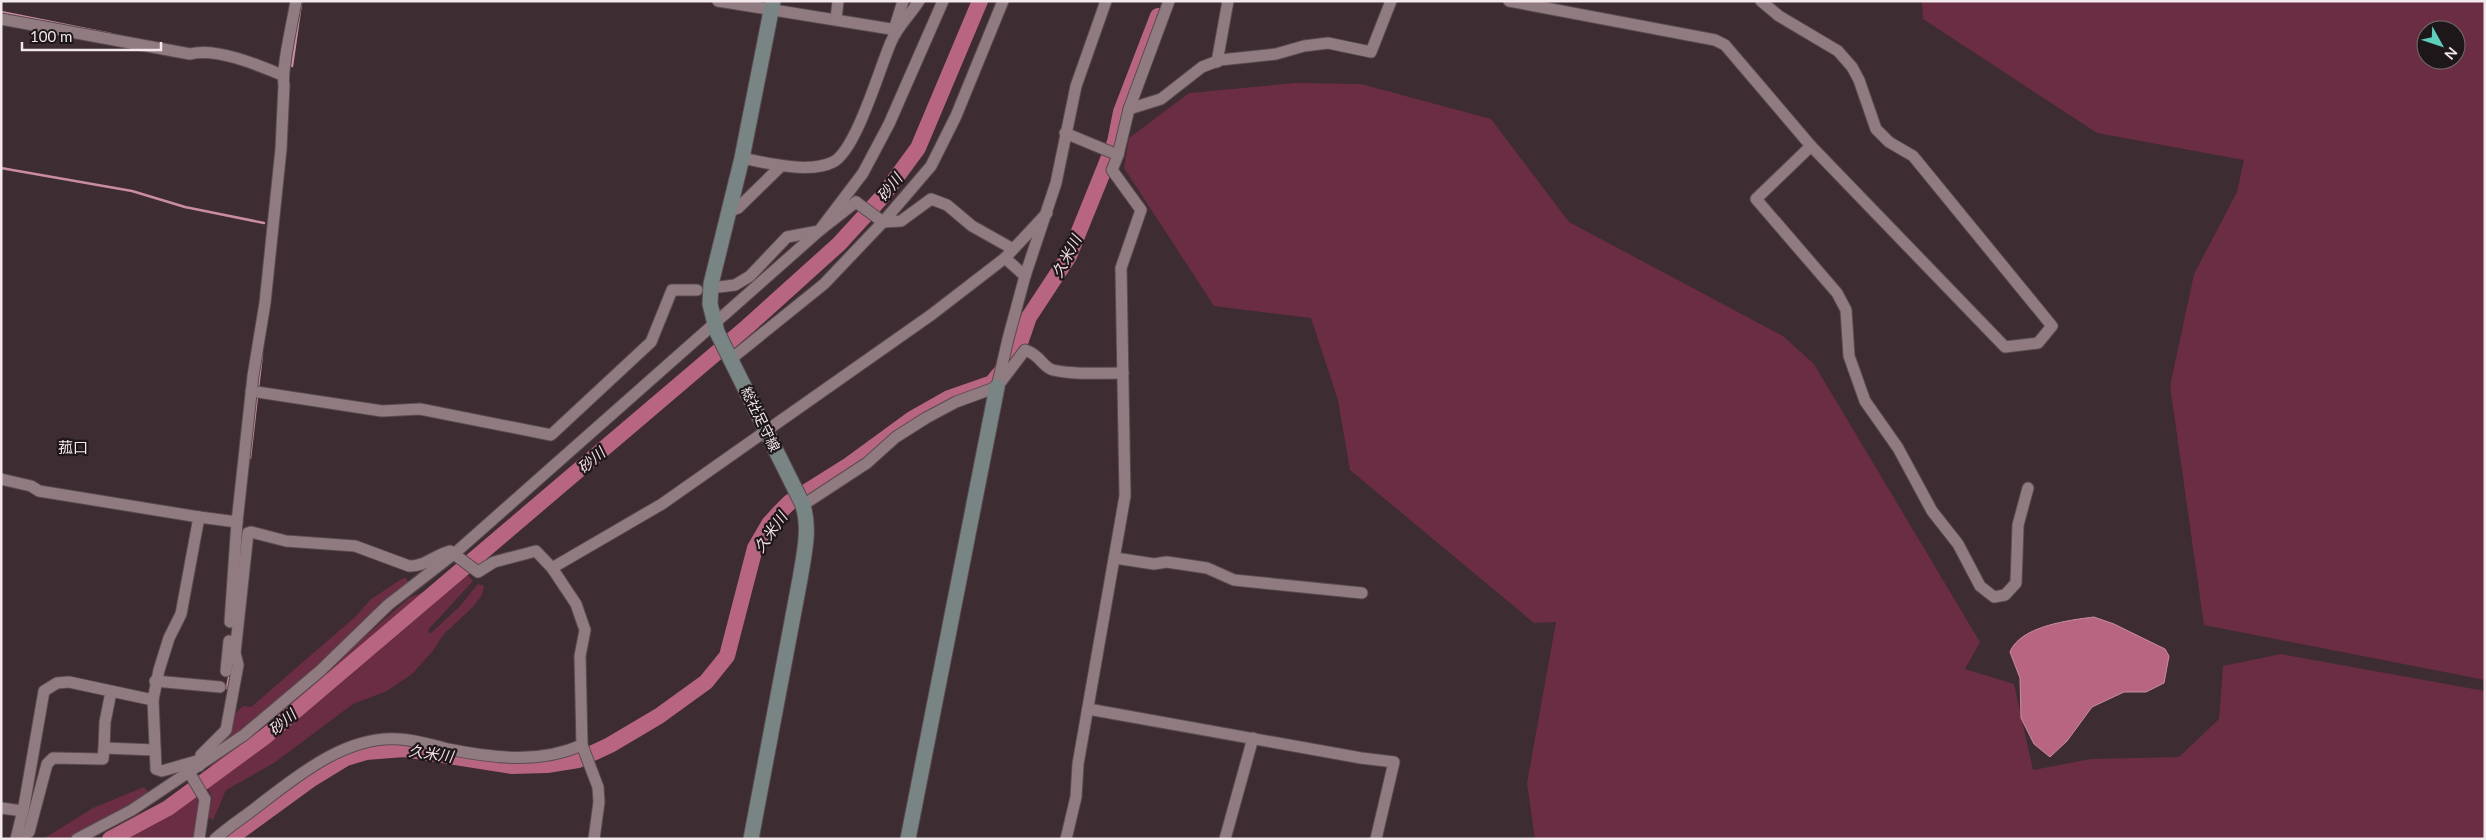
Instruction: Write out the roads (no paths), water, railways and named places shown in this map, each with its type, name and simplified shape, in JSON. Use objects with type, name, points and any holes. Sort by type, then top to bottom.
[{"type":"main road","name":"総社足守線","points":[[751,839],[806,538],[801,500],[716,328],[710,304],[711,284],[742,158],[772,6]]},
{"type":"main road","points":[[908,839],[999,382]]},
{"type":"street","points":[[226,671],[277,186],[284,85],[282,75],[296,1]]},
{"type":"street","points":[[718,1],[772,6],[895,30]]},
{"type":"street","points":[[836,19],[838,1]]},
{"type":"street","points":[[742,158],[781,166],[824,166],[835,162],[844,152],[868,104],[895,30],[903,1]]},
{"type":"street","points":[[895,30],[919,1]]},
{"type":"street","points":[[719,287],[735,285],[750,276],[787,237],[819,231],[857,181],[889,124],[943,1]]},
{"type":"street","points":[[730,357],[824,284],[883,222],[931,166],[960,107],[1003,1]]},
{"type":"street","points":[[999,382],[1026,276],[1056,183],[1076,86],[1106,1]]},
{"type":"street","points":[[1066,839],[1076,797],[1078,764],[1125,496],[1121,268],[1140,210],[1112,170],[1113,153],[1169,1]]},
{"type":"street","points":[[1217,62],[1228,1]]},
{"type":"street","points":[[1129,109],[1161,99],[1202,68],[1217,62],[1276,54],[1304,46],[1328,43],[1371,52],[1391,1]]},
{"type":"street","points":[[1509,1],[1715,40],[1725,45],[1811,146],[2005,347],[2038,343],[2052,326],[1913,156],[1889,142],[1876,129],[1859,80],[1852,67],[1838,51],[1779,16],[1760,1]]},
{"type":"street","points":[[1,19],[190,54],[197,52],[232,58],[282,75]]},
{"type":"street","points":[[1065,134],[1113,153]]},
{"type":"street","points":[[1811,146],[1756,199],[1837,293],[1844,304],[1849,356],[1865,402],[1898,448],[1936,516],[1958,544],[1980,586],[1994,597],[2004,595],[2016,583],[2018,525],[2028,488]]},
{"type":"street","points":[[730,211],[738,208],[781,166]]},
{"type":"street","points":[[77,839],[132,810],[244,736],[320,670],[388,605],[458,556],[592,430],[716,328],[819,231],[856,202],[857,181]]},
{"type":"street","points":[[856,202],[883,222],[901,221],[931,199],[947,205],[972,226],[1013,249]]},
{"type":"street","points":[[552,568],[662,504],[931,315],[1005,258],[1047,213]]},
{"type":"street","points":[[1005,258],[1026,276]]},
{"type":"street","points":[[255,392],[382,411],[420,409],[551,435],[651,342],[672,290],[697,290]]},
{"type":"street","points":[[801,500],[867,463],[896,437],[926,418],[999,382],[1025,350],[1034,353],[1052,370],[1083,373],[1123,373]]},
{"type":"street","points":[[1,479],[31,486],[39,491],[199,517],[286,541],[355,546],[408,566],[416,567],[439,554],[450,552],[458,556],[475,572],[482,571],[494,562],[536,551],[552,568],[576,604],[585,630],[580,656],[582,747],[598,787],[600,802],[594,839]]},
{"type":"street","points":[[195,768],[162,771],[154,766],[153,700],[155,681],[169,638],[181,614],[199,517]]},
{"type":"street","points":[[199,839],[206,799],[195,768],[201,755],[226,730],[238,665],[235,653],[241,530]]},
{"type":"street","points":[[1115,558],[1154,564],[1167,562],[1208,568],[1234,580],[1362,593]]},
{"type":"street","points":[[155,681],[220,688]]},
{"type":"street","points":[[16,839],[23,811],[41,698],[44,691],[56,683],[68,682],[153,700]]},
{"type":"street","points":[[20,839],[29,832],[49,761],[53,758],[103,759],[106,722],[112,692]]},
{"type":"street","points":[[1088,709],[1361,758],[1394,762],[1376,839]]},
{"type":"street","points":[[1225,839],[1253,738]]},
{"type":"street","points":[[216,839],[292,780],[321,762],[363,744],[398,739],[508,758],[550,756],[582,747]]},
{"type":"street","points":[[104,748],[155,750]]},
{"type":"street","points":[[1,808],[23,811]]},
{"type":"waterway","name":"砂川","points":[[110,839],[168,808],[266,736],[748,326],[839,244],[882,197],[918,148],[980,1]]},
{"type":"waterway","points":[[292,66],[301,3]]},
{"type":"waterway","points":[[1,12],[111,34]]},
{"type":"waterway","name":"久米川","points":[[229,839],[310,780],[346,758],[366,752],[404,749],[512,766],[547,765],[578,760],[610,745],[659,716],[706,682],[727,656],[755,548],[769,524],[779,513],[790,502],[849,465],[912,419],[949,398],[992,383],[1017,352],[1029,317],[1069,256],[1115,142],[1121,112],[1158,16]]},
{"type":"waterway","points":[[1,168],[132,191],[185,207],[264,223]]},
{"type":"waterway","points":[[258,388],[262,354]]},
{"type":"waterway","points":[[250,458],[257,396]]},
{"type":"waterway","points":[[227,688],[230,672]]},
{"type":"district","name":"菰口","points":[[73,447]]}]
